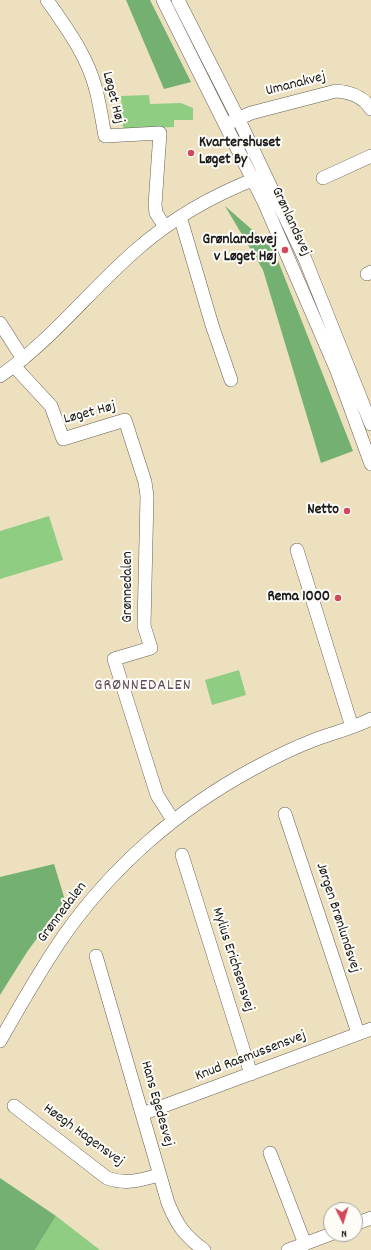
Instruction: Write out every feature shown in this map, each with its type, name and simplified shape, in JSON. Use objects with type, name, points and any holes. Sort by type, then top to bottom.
[{"type":"street","name":"Løget Høj","points":[[47,0],[74,40],[92,75],[106,136],[160,133],[155,205],[156,213],[165,227]]},
{"type":"street","name":"Grønlandsvej","points":[[163,0],[264,202],[318,325],[371,464]]},
{"type":"street","name":"Grønlandsvej","points":[[178,0],[238,118],[309,268],[371,424]]},
{"type":"street","name":"Umanakvej","points":[[226,125],[251,113],[336,91],[349,92],[360,98],[371,109]]},
{"type":"street","points":[[323,178],[371,156]]},
{"type":"street","points":[[0,376],[18,363],[135,251],[165,227],[179,218],[265,175]]},
{"type":"street","points":[[179,218],[182,223],[212,325],[231,380]]},
{"type":"street","name":"Løget Høj","points":[[0,323],[18,363],[51,406],[63,439],[125,420],[145,482]]},
{"type":"street","name":"Grønnedalen","points":[[145,482],[147,496],[144,626],[151,648],[114,659],[157,794],[173,820]]},
{"type":"street","points":[[297,550],[355,726]]},
{"type":"street","name":"Grønnedalen","points":[[0,1041],[49,958],[89,903],[116,872],[173,820],[218,788],[252,769],[313,741],[371,719]]},
{"type":"street","name":"Grønnedalen","points":[[355,726],[371,724]]},
{"type":"street","name":"Jørgen Brønlundsvej","points":[[285,814],[358,1033]]},
{"type":"street","name":"Mylius Erichsensvej","points":[[182,855],[251,1074]]},
{"type":"street","name":"Hans Egedesvej","points":[[96,956],[159,1175],[176,1223],[187,1238],[204,1250]]},
{"type":"street","name":"Knud Rasmussensvej","points":[[142,1114],[371,1029]]},
{"type":"street","name":"Høegh Hagensvej","points":[[14,1106],[107,1178],[120,1182],[131,1182],[159,1175]]},
{"type":"street","points":[[270,1153],[305,1244]]},
{"type":"street","points":[[288,1250],[323,1237]]},
{"type":"green space","points":[[126,0],[150,0],[191,82],[164,89]]},
{"type":"green space","points":[[149,95],[150,104],[181,103],[193,108],[193,120],[174,120],[174,127],[123,129],[121,96]]},
{"type":"green space","points":[[225,206],[273,248],[353,451],[321,463],[263,270]]},
{"type":"green space","points":[[49,516],[63,560],[0,579],[0,531]]},
{"type":"green space","points":[[239,670],[246,695],[212,705],[205,680]]},
{"type":"green space","points":[[54,864],[65,900],[27,952],[0,995],[0,877]]},
{"type":"green space","points":[[0,1178],[56,1216],[35,1250],[0,1250]]},
{"type":"green space","points":[[56,1216],[100,1250],[35,1250]]},
{"type":"place","name":"Kvartershuset Løget By","points":[[191,153]]},
{"type":"place","name":"Grønlandsvej v Løget Høj","points":[[285,250]]},
{"type":"place","name":"Netto","points":[[347,511]]},
{"type":"place","name":"Rema 1000","points":[[338,598]]},
{"type":"district","name":"GRØNNEDALEN","points":[[143,687]]}]
